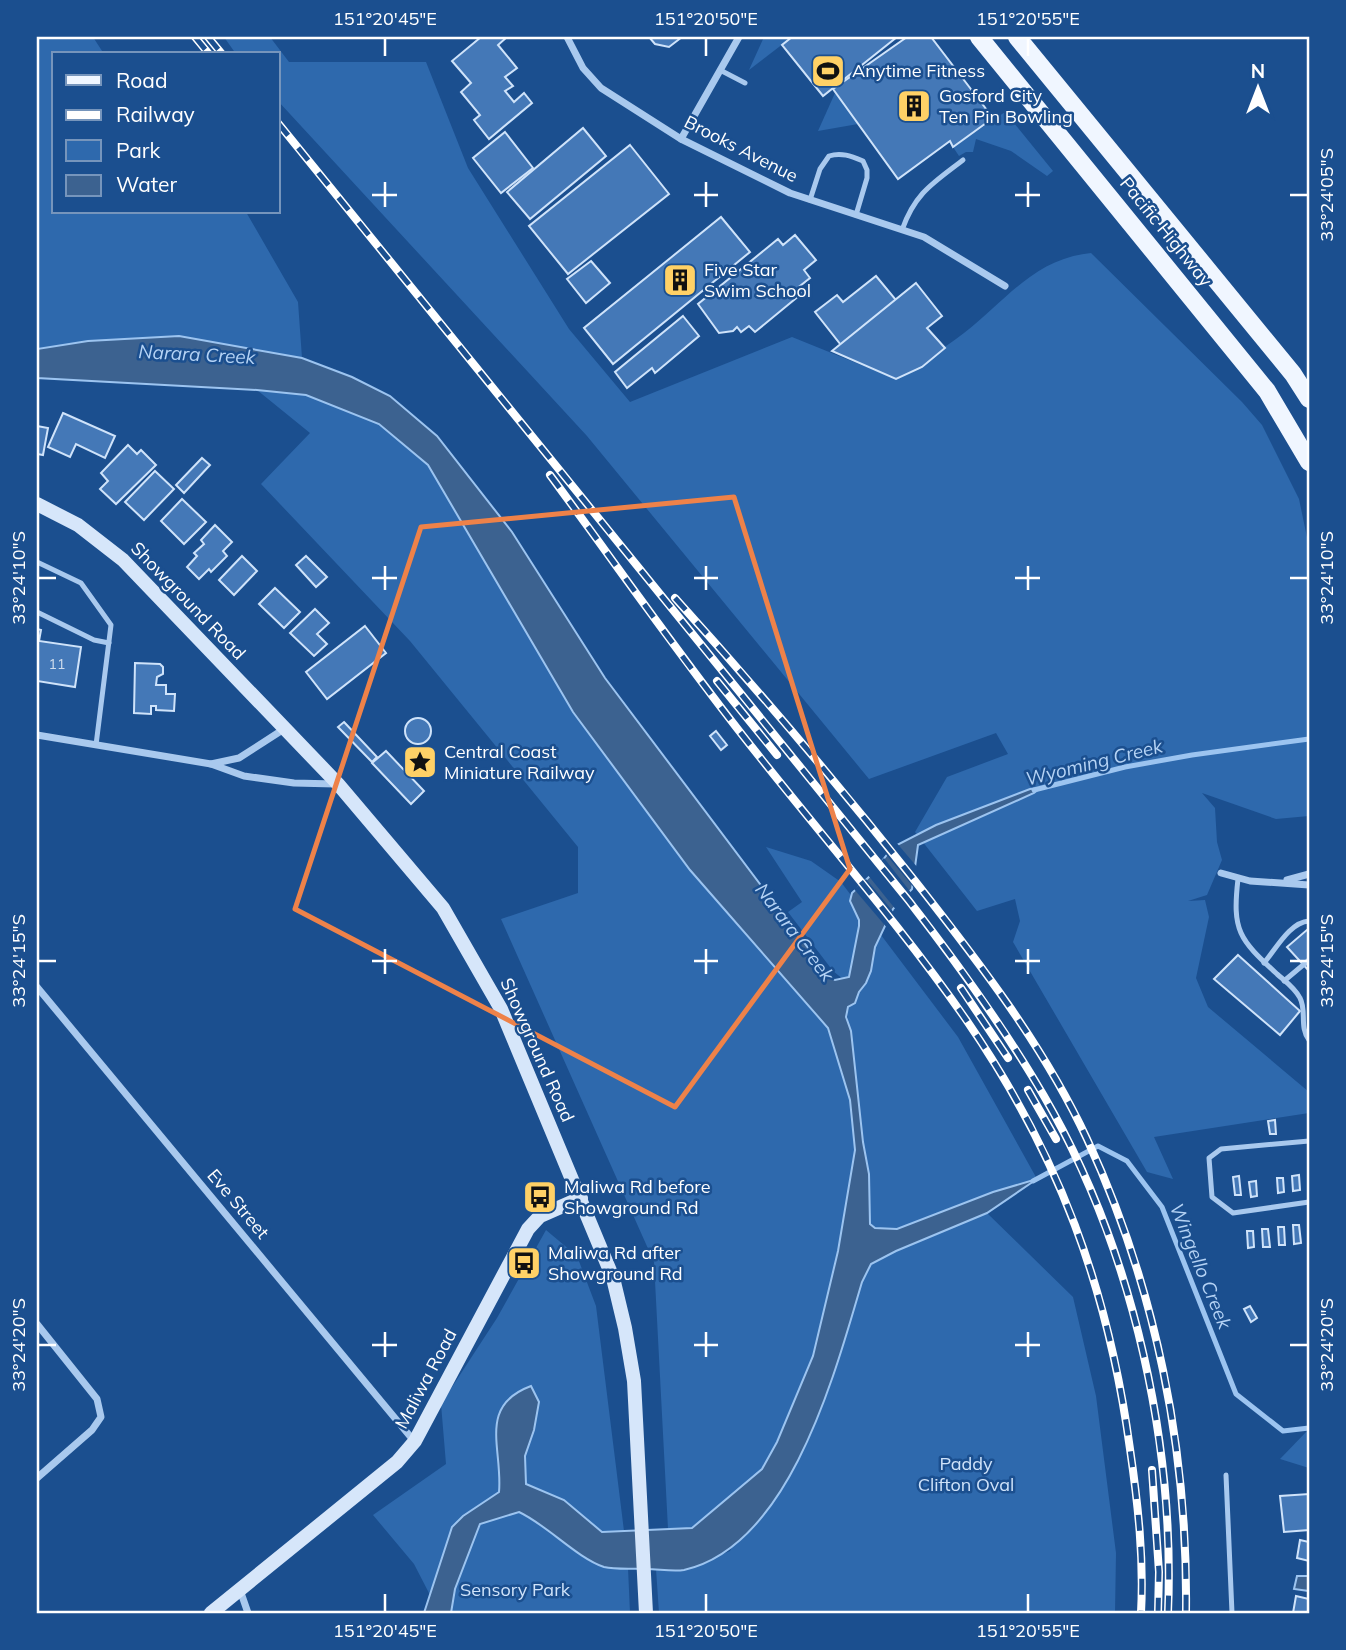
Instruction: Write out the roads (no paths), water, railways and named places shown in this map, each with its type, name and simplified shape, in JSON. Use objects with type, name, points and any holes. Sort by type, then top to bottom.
[{"type":"main road","name":"Pacific Highway","points":[[979,37],[1267,391],[1309,462]]},
{"type":"main road","name":"Pacific Highway","points":[[1017,37],[1293,374],[1309,399]]},
{"type":"street","name":"Brooks Avenue","points":[[566,37],[583,68],[601,88],[681,139],[768,184],[924,237],[1005,286]]},
{"type":"street","points":[[681,139],[739,37]]},
{"type":"street","name":"Showground Road","points":[[37,504],[78,525],[123,560],[338,785],[443,908],[501,1009],[613,1278],[634,1381],[646,1613]]},
{"type":"street","points":[[211,764],[239,758],[284,729]]},
{"type":"street","points":[[37,735],[211,764],[244,776],[294,783],[338,785]]},
{"type":"street","points":[[1221,873],[1238,879],[1309,885]]},
{"type":"street","points":[[1273,882],[1309,874]]},
{"type":"street","name":"Eve Street","points":[[37,987],[415,1441]]},
{"type":"street","name":"Maliwa Road","points":[[211,1613],[397,1462],[415,1441],[528,1229],[540,1216],[581,1198]]},
{"type":"street","points":[[37,1324],[97,1399],[101,1417],[92,1430],[37,1478]]},
{"type":"street","points":[[240,1590],[248,1613]]},
{"type":"lane","points":[[720,70],[745,83]]},
{"type":"lane","points":[[810,200],[820,169],[829,156],[837,153],[848,155],[863,161],[867,170],[856,215]]},
{"type":"lane","points":[[902,230],[908,213],[922,192],[963,160]]},
{"type":"lane","points":[[37,562],[81,583],[111,625],[96,745]]},
{"type":"lane","points":[[37,612],[94,640],[109,643]]},
{"type":"lane","points":[[1238,879],[1235,911],[1237,925],[1245,942],[1296,992],[1302,1002],[1303,1027],[1309,1040]]},
{"type":"lane","points":[[1264,962],[1294,928],[1301,922],[1309,921]]},
{"type":"lane","points":[[1284,981],[1309,960]]},
{"type":"lane","points":[[1309,1141],[1221,1149],[1209,1158],[1212,1197],[1233,1213],[1309,1202]]},
{"type":"lane","points":[[1226,1475],[1232,1613]]},
{"type":"water","name":"Narara Creek","points":[[179,336],[302,358],[352,377],[390,396],[437,436],[512,532],[605,678],[830,977],[835,980],[849,977],[859,926],[850,901],[852,893],[871,875],[893,847],[936,825],[1030,789],[1040,788],[918,845],[912,889],[893,909],[875,947],[866,983],[855,1003],[848,1007],[846,1017],[851,1031],[869,1174],[870,1224],[875,1228],[897,1229],[993,1192],[1037,1179],[987,1213],[871,1264],[862,1282],[822,1407],[803,1451],[780,1492],[753,1528],[721,1554],[684,1570],[604,1567],[583,1556],[519,1512],[480,1524],[455,1589],[451,1613],[424,1613],[452,1527],[463,1516],[499,1492],[496,1430],[498,1417],[504,1405],[514,1395],[531,1386],[539,1402],[534,1430],[525,1456],[526,1484],[564,1500],[602,1532],[692,1528],[762,1469],[777,1442],[813,1356],[838,1251],[855,1150],[850,1100],[828,1028],[690,870],[573,712],[428,465],[379,424],[306,395],[37,378],[37,349],[88,341]]},
{"type":"water","points":[[1297,1576],[1309,1576],[1309,1591],[1294,1589]]},
{"type":"waterway","name":"Wyoming Creek","points":[[1034,790],[1125,767],[1309,739]]},
{"type":"waterway","name":"Wingello Creek","points":[[1033,1181],[1098,1146],[1127,1161],[1162,1207],[1236,1394],[1283,1431],[1309,1428]]},
{"type":"railway","points":[[195,37],[207,52]]},
{"type":"railway","points":[[208,37],[220,52]]},
{"type":"railway","points":[[280,125],[909,901],[1021,1057],[1053,1112],[1106,1229],[1127,1291],[1144,1355],[1156,1419],[1164,1485],[1168,1613]]},
{"type":"railway","points":[[550,475],[729,717],[942,986],[1000,1071],[1028,1122],[1075,1225],[1108,1333],[1136,1490],[1141,1551],[1141,1613]]},
{"type":"railway","points":[[675,598],[827,773],[939,911],[1009,1005],[1070,1104],[1111,1195],[1132,1253],[1163,1371],[1181,1491],[1186,1613]]},
{"type":"railway","points":[[717,681],[777,755]]},
{"type":"railway","points":[[961,988],[1008,1058]]},
{"type":"railway","points":[[1028,1090],[1056,1139]]},
{"type":"railway","points":[[1152,1470],[1159,1572],[1158,1613]]},
{"type":"place","name":"Anytime Fitness","points":[[828,71]]},
{"type":"place","name":"Gosford City Ten Pin Bowling","points":[[914,106]]},
{"type":"place","name":"Five Star Swim School","points":[[680,280]]},
{"type":"place","name":"Central Coast Miniature Railway","points":[[420,762]]},
{"type":"place","name":"Maliwa Rd before Showground Rd","points":[[540,1197]]},
{"type":"place","name":"Maliwa Rd after Showground Rd","points":[[524,1263]]},
{"type":"park label","name":"Paddy Clifton Oval","points":[[966,1474]]},
{"type":"park label","name":"Sensory Park","points":[[515,1590]]}]
